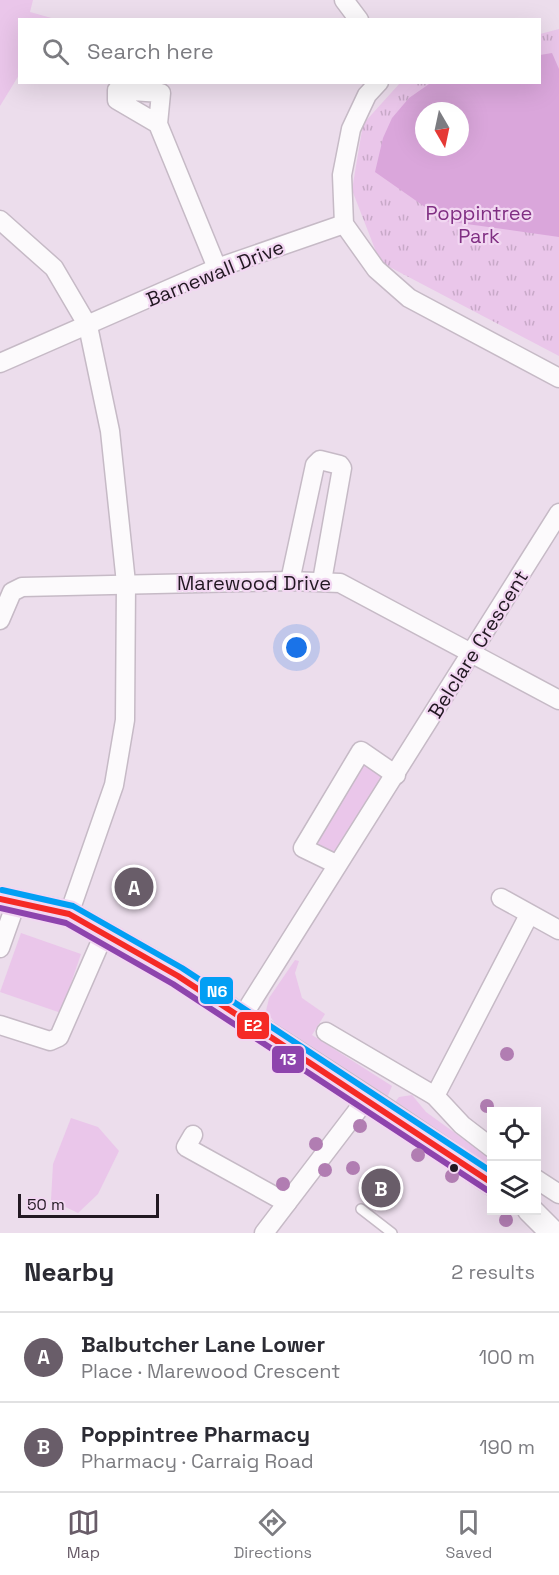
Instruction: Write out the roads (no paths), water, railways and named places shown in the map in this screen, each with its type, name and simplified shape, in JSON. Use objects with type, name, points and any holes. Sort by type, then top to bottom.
[{"type":"street","points":[[344,0],[358,18]]},
{"type":"street","points":[[376,84],[368,95],[351,129],[342,176],[344,224],[376,269],[410,298],[559,378]]},
{"type":"street","points":[[158,124],[217,268]]},
{"type":"street","points":[[0,220],[54,268],[88,326],[110,431],[126,583],[125,720],[120,752],[114,785],[69,914]]},
{"type":"street","name":"Barnewall Drive","points":[[0,363],[217,268],[344,224]]},
{"type":"street","points":[[290,581],[315,465],[320,460],[340,465],[342,468],[322,581]]},
{"type":"street","name":"Belclare Crescent","points":[[242,1017],[336,864],[396,775],[559,513]]},
{"type":"street","name":"Marewood Drive","points":[[0,620],[12,592],[22,587],[126,583],[290,581],[340,583],[473,652],[559,700]]},
{"type":"street","points":[[336,864],[303,849],[361,751],[396,775]]},
{"type":"street","points":[[501,898],[559,930]]},
{"type":"street","points":[[0,948],[8,901],[69,914],[178,976],[367,1098],[487,1180]]},
{"type":"street","points":[[435,1096],[530,915]]},
{"type":"street","points":[[0,1025],[50,1041],[59,1037],[104,934]]},
{"type":"street","points":[[326,1032],[435,1096],[462,1125],[487,1144]]},
{"type":"street","points":[[269,1231],[287,1203],[367,1098]]},
{"type":"street","points":[[193,1135],[186,1147],[287,1203]]},
{"type":"street","points":[[541,1182],[559,1194]]},
{"type":"street","points":[[535,1215],[553,1233]]},
{"type":"lane","points":[[361,1209],[392,1233]]},
{"type":"place","name":"Balbutcher Lane Lower","points":[[134,887]]},
{"type":"place","name":"Poppintree Pharmacy","points":[[381,1188]]},
{"type":"park label","name":"Poppintree Park","points":[[479,224]]}]
